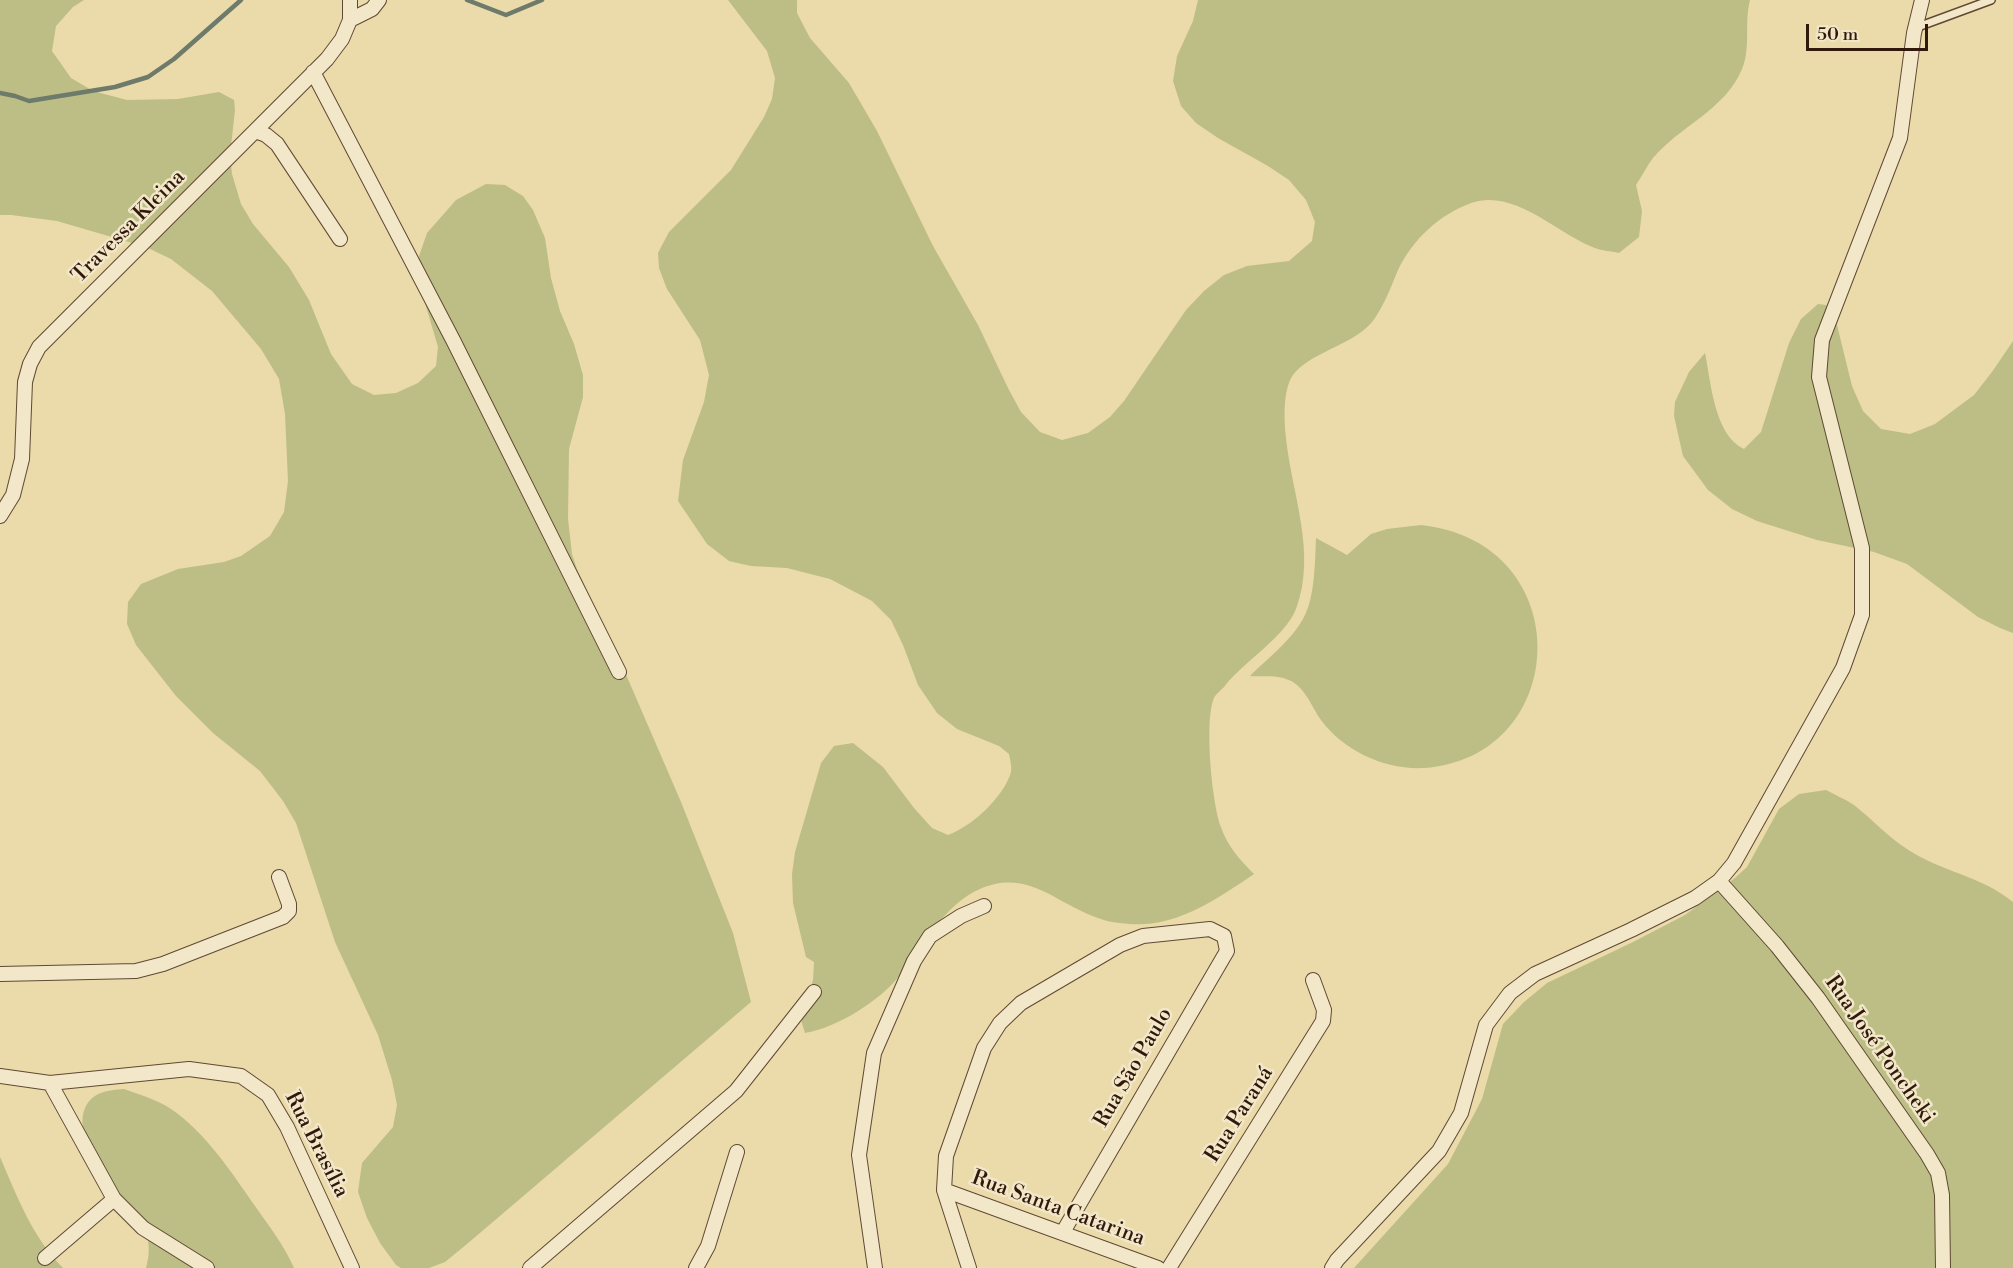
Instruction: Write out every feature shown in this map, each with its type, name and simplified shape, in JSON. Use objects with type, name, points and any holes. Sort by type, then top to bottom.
[{"type":"street","name":"Travessa Kleina","points":[[0,516],[13,495],[22,459],[25,382],[30,364],[39,347],[327,58],[342,39],[350,20],[350,0]]},
{"type":"street","points":[[350,20],[372,9],[379,0]]},
{"type":"street","points":[[1332,1268],[1439,1151],[1461,1113],[1486,1024],[1509,993],[1534,974],[1695,898],[1719,881],[1734,863],[1843,668],[1862,615],[1862,548],[1819,377],[1822,340],[1900,138],[1915,28],[1922,0]]},
{"type":"street","points":[[313,72],[453,340],[619,672]]},
{"type":"street","points":[[255,131],[266,135],[277,144],[340,239]]},
{"type":"street","points":[[0,974],[136,971],[163,964],[283,917],[289,911],[289,904],[279,877]]},
{"type":"street","name":"Rua José Poncheki","points":[[1719,881],[1777,946],[1818,998],[1938,1173],[1942,1195],[1943,1268]]},
{"type":"street","points":[[875,1268],[859,1155],[874,1053],[914,961],[930,936],[961,916],[984,906]]},
{"type":"street","name":"Rua São Paulo","points":[[944,1190],[946,1156],[984,1048],[1000,1023],[1021,1003],[1120,945],[1143,936],[1210,928],[1224,936],[1227,951],[1063,1232]]},
{"type":"street","name":"Rua Paraná","points":[[1169,1268],[1323,1021],[1324,1010],[1312,980]]},
{"type":"street","points":[[530,1268],[736,1090],[814,992]]},
{"type":"street","name":"Rua Brasília","points":[[0,1076],[50,1083],[189,1069],[241,1076],[268,1095],[287,1127],[352,1268]]},
{"type":"street","points":[[50,1083],[114,1199],[143,1228],[207,1268]]},
{"type":"street","points":[[696,1268],[708,1246],[737,1152]]},
{"type":"street","points":[[944,1190],[969,1268]]},
{"type":"street","name":"Rua Santa Catarina","points":[[944,1190],[1158,1268]]},
{"type":"street","points":[[45,1258],[114,1199]]},
{"type":"lane","points":[[1915,28],[1991,0]]},
{"type":"green space","points":[[0,0],[84,0],[73,7],[56,26],[52,51],[71,78],[93,91],[127,100],[178,99],[219,92],[234,100],[230,155],[232,174],[241,204],[253,224],[289,267],[309,300],[331,354],[352,384],[374,395],[396,393],[418,383],[436,366],[438,347],[420,286],[419,256],[427,233],[456,200],[486,184],[505,185],[523,196],[533,210],[545,238],[551,278],[560,311],[574,344],[583,375],[583,397],[569,449],[568,519],[572,554],[681,802],[733,933],[751,1002],[467,1244],[445,1262],[429,1268],[401,1268],[396,1265],[380,1243],[367,1218],[358,1192],[362,1163],[393,1127],[397,1105],[378,1035],[335,942],[296,823],[283,801],[260,771],[213,733],[176,696],[136,645],[127,624],[128,602],[141,584],[178,569],[224,562],[241,556],[270,536],[284,512],[288,481],[285,414],[279,379],[261,349],[212,291],[171,259],[146,247],[57,221],[0,215]]},
{"type":"green space","points":[[728,0],[797,0],[797,13],[810,38],[849,83],[877,131],[933,246],[978,325],[1021,412],[1040,432],[1062,440],[1088,433],[1110,417],[1124,401],[1186,310],[1224,275],[1247,266],[1289,261],[1312,241],[1315,222],[1306,200],[1289,180],[1196,123],[1181,106],[1173,81],[1177,56],[1193,21],[1198,0],[1750,0],[1745,61],[1734,83],[1725,96],[1653,158],[1636,185],[1642,211],[1639,237],[1619,253],[1604,250],[1581,241],[1520,207],[1487,200],[1471,203],[1448,214],[1419,238],[1398,270],[1382,307],[1367,328],[1307,362],[1290,380],[1285,401],[1285,424],[1304,545],[1302,588],[1291,619],[1215,697],[1211,709],[1209,742],[1212,782],[1218,816],[1231,847],[1254,874],[1195,910],[1179,917],[1146,924],[1129,924],[1102,919],[1027,885],[997,884],[980,889],[967,896],[945,915],[900,975],[882,994],[844,1019],[805,1033],[801,1020],[813,980],[814,962],[806,957],[793,903],[792,874],[795,852],[821,763],[834,746],[853,743],[883,767],[932,828],[948,835],[967,825],[986,810],[1007,782],[1011,768],[1009,754],[999,746],[957,729],[937,713],[918,685],[891,620],[872,601],[830,579],[787,568],[751,566],[729,561],[707,544],[678,501],[683,460],[704,402],[709,375],[700,340],[667,289],[659,268],[658,253],[669,232],[731,170],[764,117],[772,99],[775,78],[767,51]]},
{"type":"green space","points":[[1818,304],[1826,305],[1836,321],[1852,386],[1863,411],[1881,429],[1910,434],[1935,424],[1974,395],[2013,341],[2013,633],[1978,617],[1907,564],[1874,552],[1817,540],[1757,521],[1732,509],[1708,490],[1683,456],[1674,416],[1675,402],[1689,372],[1705,353],[1720,420],[1734,442],[1744,449],[1761,432],[1789,343],[1801,319]]},
{"type":"green space","points":[[1421,525],[1473,540],[1509,569],[1531,607],[1538,649],[1530,691],[1508,728],[1473,755],[1424,768],[1409,768],[1380,762],[1341,741],[1321,720],[1302,690],[1292,682],[1278,677],[1250,676],[1286,641],[1308,609],[1315,568],[1316,538],[1347,555],[1371,534],[1387,529]]},
{"type":"green space","points":[[1826,790],[1854,805],[1893,839],[1920,857],[1974,879],[2013,902],[2013,1268],[1354,1268],[1448,1164],[1482,1099],[1503,1024],[1524,1002],[1547,983],[1685,915],[1747,867],[1779,809],[1799,794]]},
{"type":"green space","points":[[124,1089],[165,1106],[178,1114],[200,1134],[229,1169],[271,1228],[294,1268],[146,1268],[149,1248],[144,1228],[96,1161],[84,1134],[85,1108],[92,1098],[106,1091]]},
{"type":"green space","points":[[0,1157],[34,1230],[63,1268],[0,1268]]},
{"type":"waterway","points":[[0,93],[29,101],[115,87],[148,77],[174,59],[241,0]]},
{"type":"waterway","points":[[467,0],[506,15],[542,0]]}]
